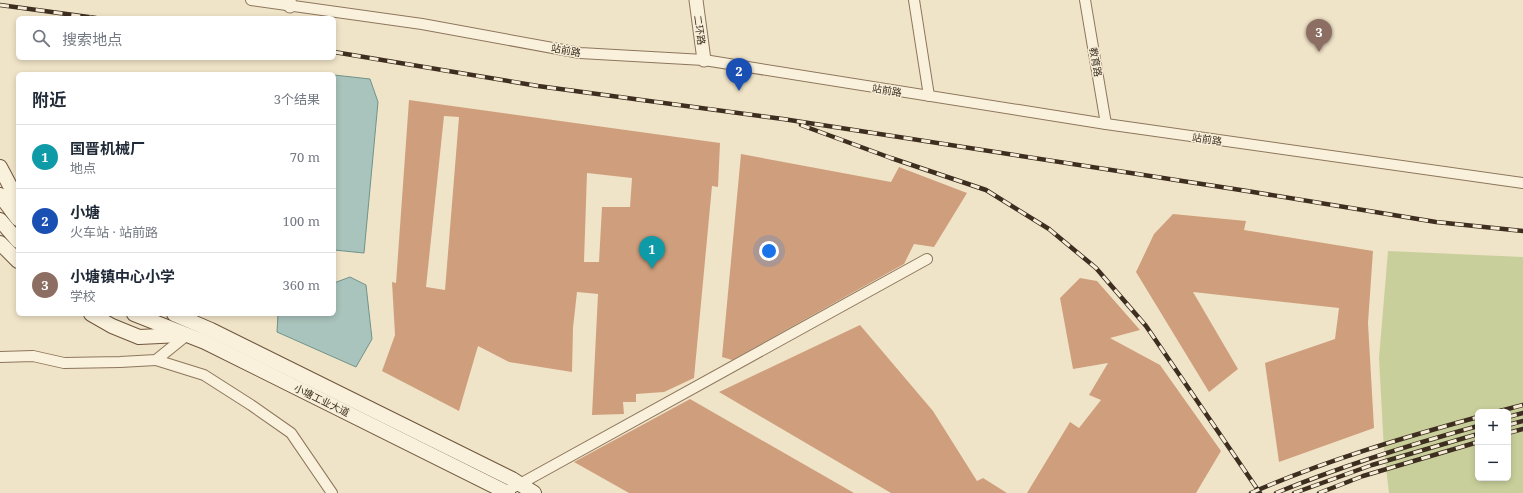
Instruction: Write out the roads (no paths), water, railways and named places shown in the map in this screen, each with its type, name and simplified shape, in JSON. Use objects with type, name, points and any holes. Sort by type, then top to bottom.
[{"type":"main road","points":[[0,166],[16,197]]},
{"type":"main road","points":[[0,195],[16,216]]},
{"type":"main road","points":[[0,220],[16,239]]},
{"type":"main road","points":[[0,243],[16,258]]},
{"type":"main road","points":[[94,316],[112,326],[139,337],[187,335]]},
{"type":"main road","name":"小塘工业大道","points":[[139,316],[205,342],[505,492]]},
{"type":"main road","name":"小塘工业大道","points":[[178,316],[210,330],[520,484],[534,493]]},
{"type":"street","name":"站前路","points":[[251,0],[290,3],[422,24],[580,53],[704,60],[1106,124],[1523,183]]},
{"type":"street","name":"二环路","points":[[696,0],[704,60]]},
{"type":"street","points":[[914,0],[929,96]]},
{"type":"street","name":"教育路","points":[[1085,0],[1106,124]]},
{"type":"street","points":[[505,492],[927,259]]},
{"type":"street","points":[[156,360],[187,335]]},
{"type":"street","points":[[0,357],[33,356],[64,363],[156,360],[204,375],[291,433],[332,493]]},
{"type":"water","points":[[336,75],[370,79],[378,102],[364,253],[336,250]]},
{"type":"water","points":[[350,277],[366,285],[372,339],[356,367],[277,332],[278,316],[336,316],[336,282]]},
{"type":"railway","points":[[0,5],[81,16]]},
{"type":"railway","points":[[336,52],[538,86],[783,119],[1436,222],[1523,231]]},
{"type":"railway","points":[[801,125],[891,158],[986,190],[1049,229],[1096,268],[1146,326],[1260,493]]},
{"type":"railway","points":[[1508,409],[1523,405]]},
{"type":"railway","points":[[1511,416],[1523,413]]},
{"type":"railway","points":[[1251,493],[1335,460],[1475,418]]},
{"type":"railway","points":[[1511,424],[1523,421]]},
{"type":"railway","points":[[1276,493],[1376,456],[1475,427]]},
{"type":"railway","points":[[1511,432],[1523,429]]},
{"type":"railway","points":[[1294,493],[1372,465],[1475,435]]},
{"type":"railway","points":[[1319,493],[1363,476],[1475,443]]},
{"type":"place","name":"小塘镇中心小学","points":[[1319,52]]},
{"type":"place","name":"小塘","points":[[739,91]]},
{"type":"place","name":"国晋机械厂","points":[[652,269]]}]
